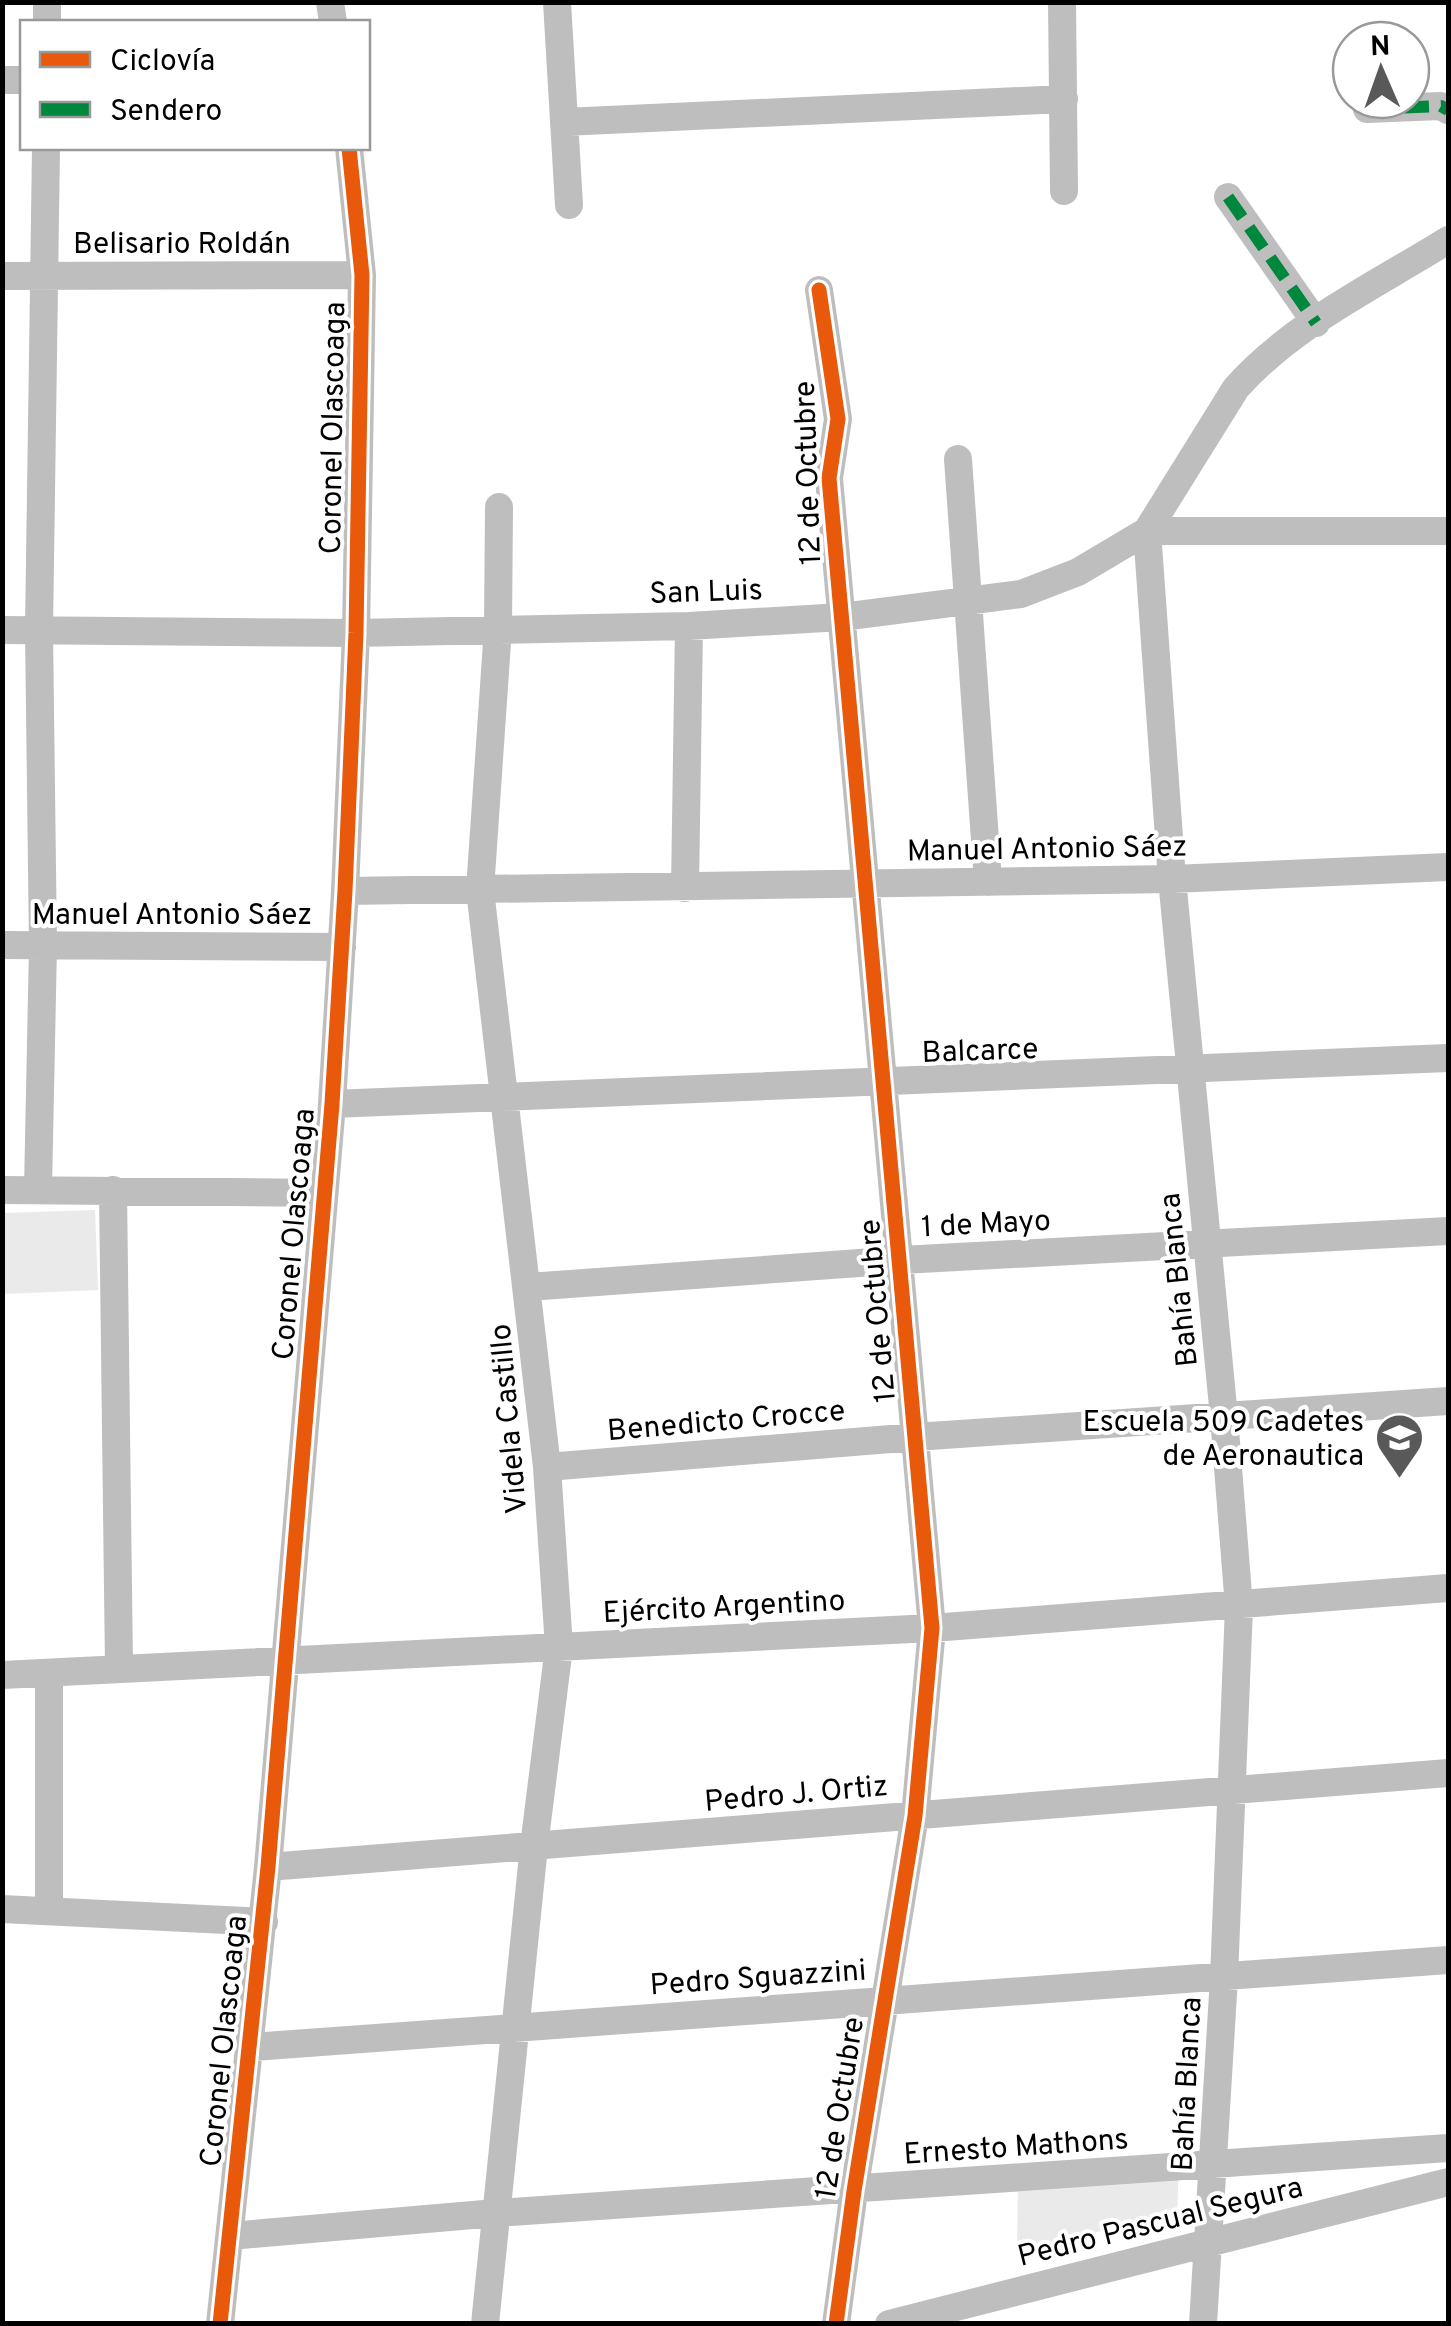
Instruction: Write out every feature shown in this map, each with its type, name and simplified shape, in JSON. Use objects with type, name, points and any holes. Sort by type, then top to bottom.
[{"type":"street","points":[[557,2],[569,205]]},
{"type":"street","points":[[1062,2],[1064,190]]},
{"type":"street","points":[[564,122],[1064,99]]},
{"type":"street","points":[[38,1189],[42,946],[39,630],[46,150]]},
{"type":"street","name":"Coronel Olascoaga","points":[[220,2324],[264,1922],[346,892],[356,634],[362,275],[348,150]]},
{"type":"street","points":[[1228,197],[1316,323]]},
{"type":"street","name":"San Luis","points":[[2,630],[356,634],[688,626],[842,617],[1021,594],[1078,572],[1147,531],[1236,388],[1286,341],[1448,240]]},
{"type":"street","name":"Belisario Roldán","points":[[2,276],[362,275]]},
{"type":"street","name":"12 de Octubre","points":[[819,290],[838,419],[829,478],[932,1628],[916,1816],[836,2324]]},
{"type":"street","points":[[958,459],[988,882]]},
{"type":"street","name":"Videla Castillo","points":[[485,2324],[534,1846],[559,1648],[547,1467],[480,890],[498,628],[500,507]]},
{"type":"street","points":[[1147,531],[1448,531]]},
{"type":"street","name":"Bahía Blanca","points":[[1147,531],[1172,879],[1239,1607],[1224,1977],[1202,2324]]},
{"type":"street","points":[[686,888],[688,626]]},
{"type":"street","name":"Manuel Antonio Sáez","points":[[346,892],[1172,879],[1448,867]]},
{"type":"street","name":"Manuel Antonio Sáez","points":[[2,945],[342,947]]},
{"type":"street","name":"Balcarce","points":[[332,1104],[1448,1058]]},
{"type":"street","points":[[2,1190],[323,1193]]},
{"type":"street","points":[[113,1190],[119,1668]]},
{"type":"street","name":"1 de Mayo","points":[[528,1287],[901,1260],[1448,1231]]},
{"type":"street","name":"Benedicto Crocce","points":[[547,1467],[915,1437],[1448,1401]]},
{"type":"street","name":"Ejército Argentino","points":[[2,1676],[932,1628],[1448,1588]]},
{"type":"street","points":[[48,1910],[49,1673]]},
{"type":"street","name":"Pedro J. Ortiz","points":[[268,1868],[1448,1774]]},
{"type":"street","points":[[2,1908],[264,1922]]},
{"type":"street","name":"Pedro Sguazzini","points":[[252,2048],[1448,1960]]},
{"type":"street","name":"Ernesto Mathons","points":[[230,2236],[496,2213],[1448,2148]]},
{"type":"street","name":"Pedro Pascual Segura","points":[[888,2324],[1448,2182]]},
{"type":"shaded area","points":[[95,1210],[98,1290],[3,1294],[3,1213]]},
{"type":"shaded area","points":[[1179,2169],[1177,2212],[1017,2252],[1018,2181]]},
{"type":"marked path","points":[[1431,106],[1448,110]]},
{"type":"marked path","points":[[1228,197],[1316,323]]},
{"type":"cycle path","points":[[220,2324],[268,1867],[332,1104],[345,891],[356,633],[362,275],[349,150]]},
{"type":"cycle path","points":[[819,290],[838,419],[829,478],[932,1628],[915,1816],[836,2324]]},
{"type":"place","name":"Escuela 509 Cadetes de Aeronautica","points":[[1399,1480]]}]
